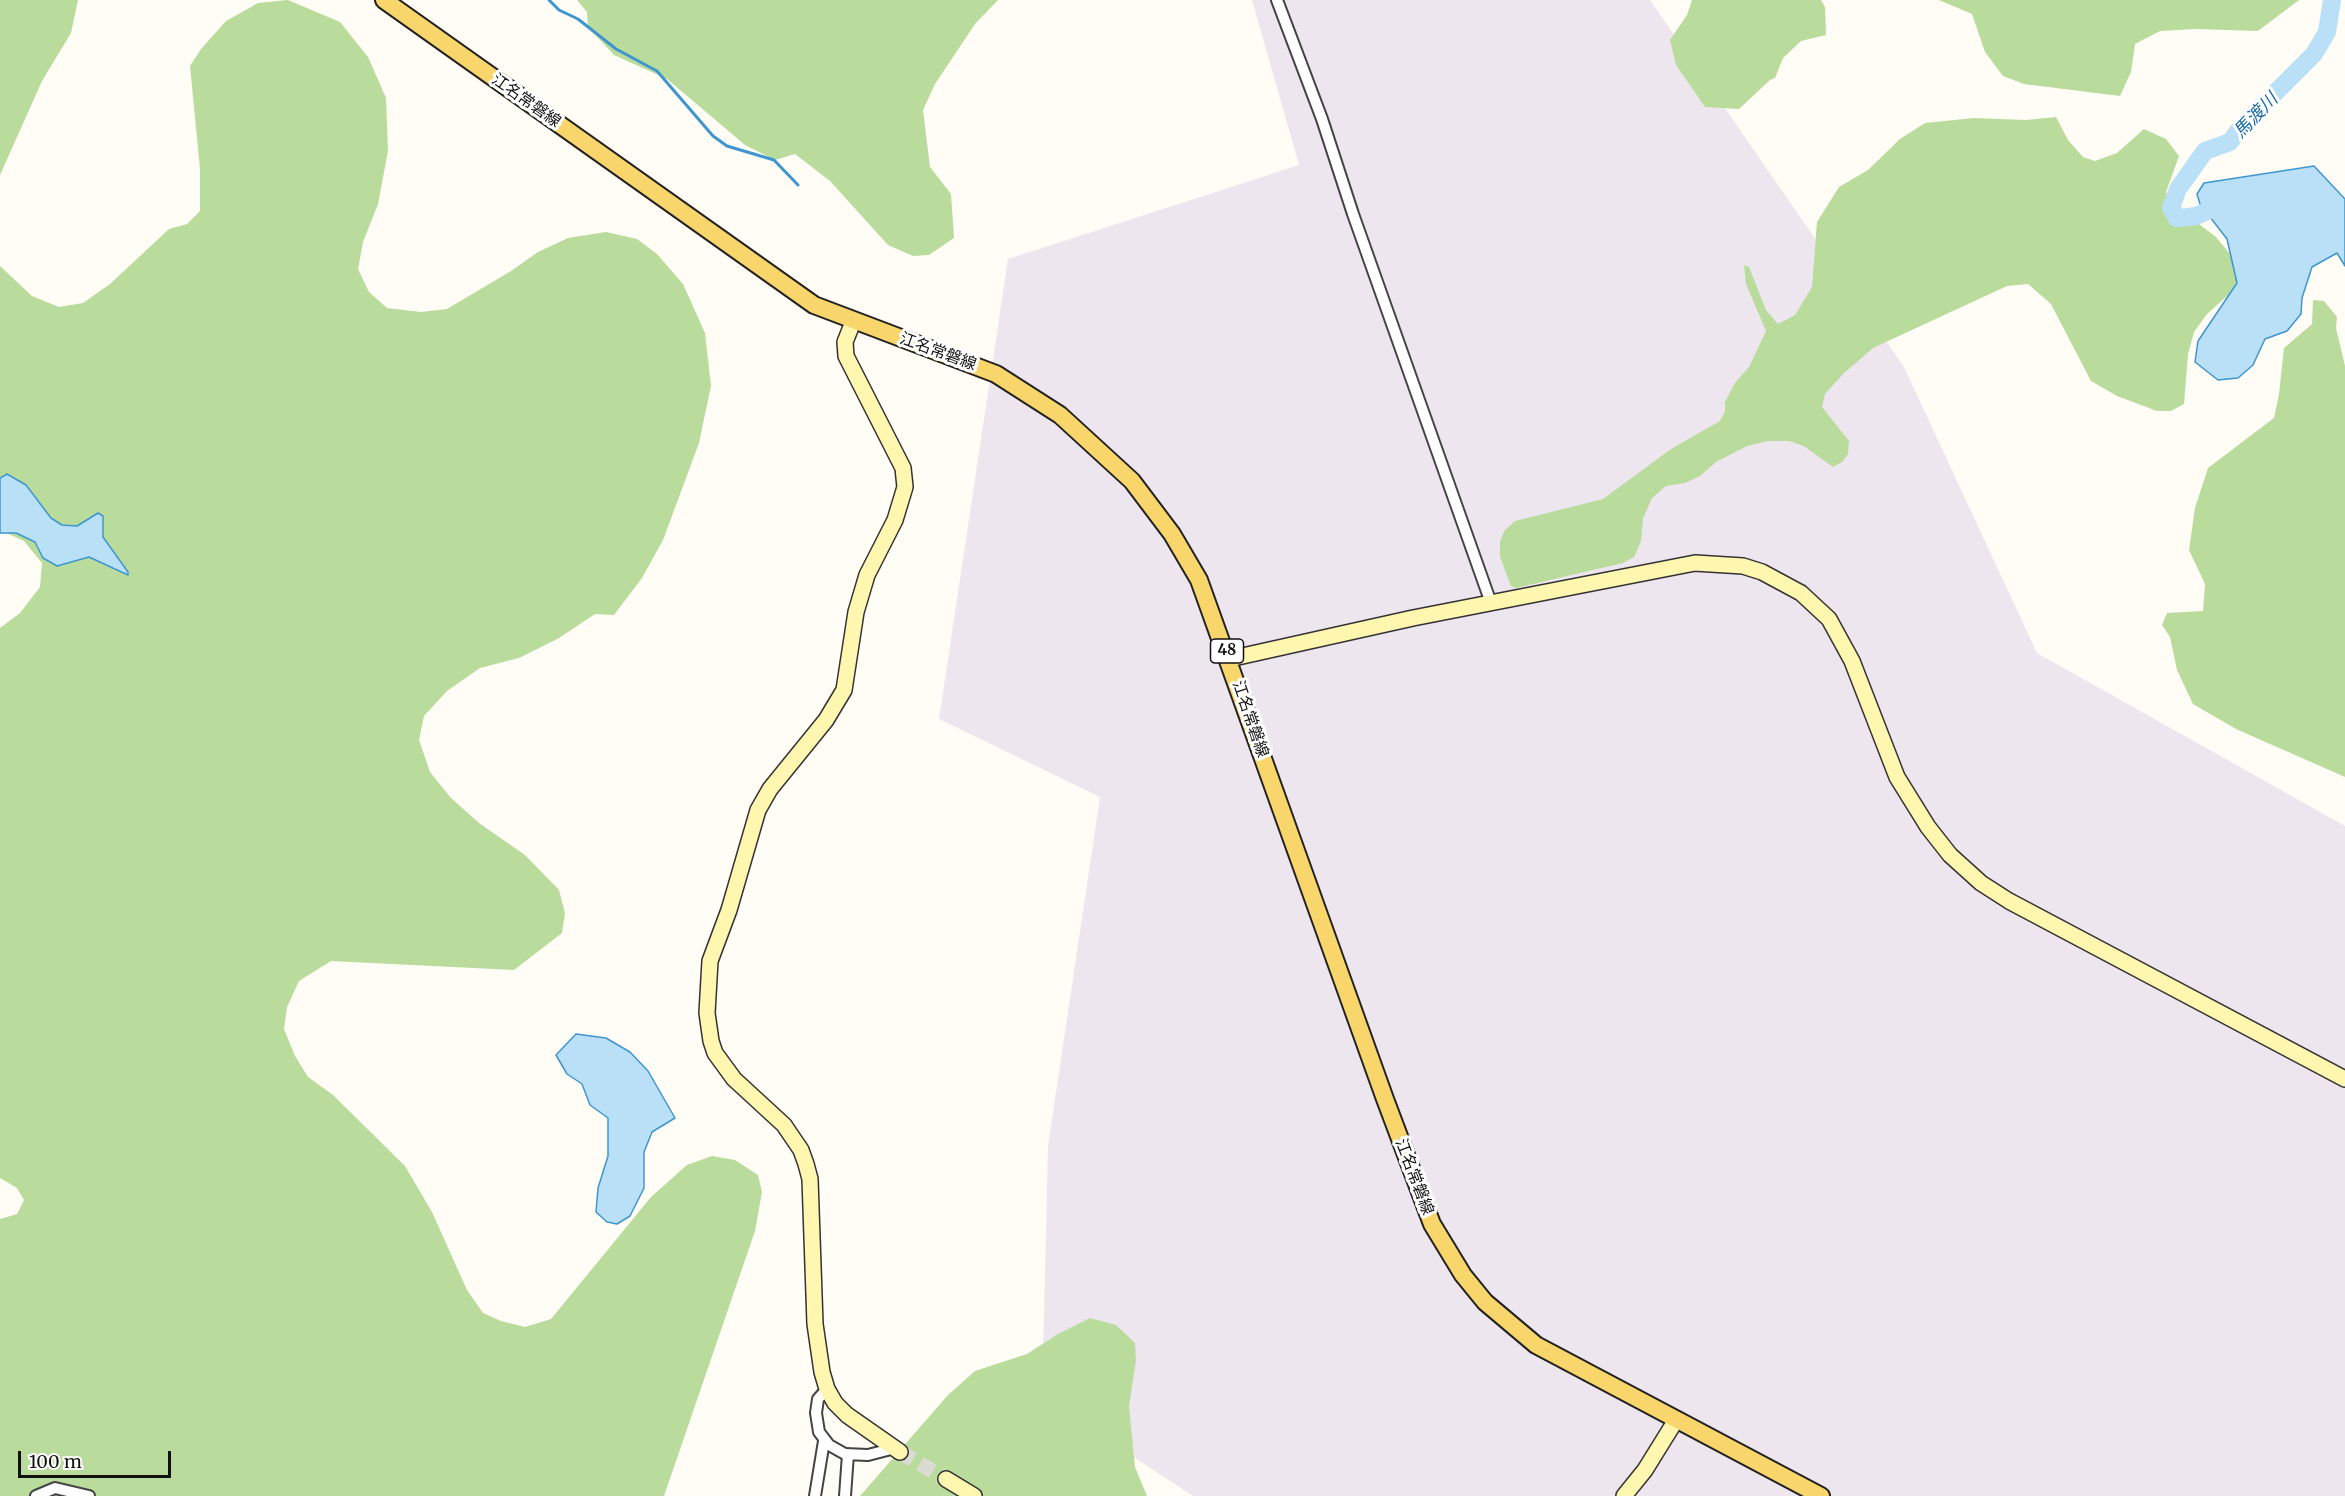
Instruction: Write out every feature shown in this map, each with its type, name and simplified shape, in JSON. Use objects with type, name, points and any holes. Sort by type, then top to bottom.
[{"type":"main road","name":"江名常磐線","points":[[384,0],[814,305],[853,322],[996,374],[1060,415],[1132,481],[1172,534],[1199,580],[1385,1099],[1432,1224],[1446,1248],[1485,1302],[1536,1346],[1821,1496]]},
{"type":"street","points":[[1277,0],[1322,119],[1353,214],[1491,603]]},
{"type":"street","points":[[853,322],[845,342],[846,356],[903,468],[905,487],[895,520],[867,574],[856,612],[844,690],[826,720],[770,789],[758,810],[729,910],[710,961],[707,1013],[711,1041],[719,1058],[734,1079],[784,1125],[801,1150],[806,1164],[810,1179],[815,1324],[822,1372],[827,1389],[835,1403],[847,1415],[898,1450]]},
{"type":"street","points":[[1229,659],[1491,603],[1695,563],[1743,566],[1782,581],[1817,606],[1833,626],[1852,661],[1897,777],[1928,827],[1950,855],[1981,883],[2009,901],[2345,1079]]},
{"type":"street","points":[[827,1389],[816,1404],[819,1432],[824,1441],[848,1454],[868,1455],[898,1450]]},
{"type":"street","points":[[1624,1496],[1645,1470],[1676,1420]]},
{"type":"street","points":[[813,1494],[824,1441]]},
{"type":"street","points":[[845,1496],[848,1454]]},
{"type":"street","points":[[946,1479],[974,1496]]},
{"type":"street","points":[[36,1496],[63,1488],[89,1496]]},
{"type":"shaded area","points":[[1252,0],[1650,0],[1904,367],[2037,653],[2345,826],[2345,1496],[1193,1496],[1042,1397],[1048,1146],[1100,797],[939,719],[1008,259],[1299,165]]},
{"type":"green space","points":[[0,0],[78,0],[71,33],[42,81],[0,175]]},
{"type":"green space","points":[[288,0],[340,22],[368,57],[386,98],[388,151],[378,204],[363,242],[358,269],[369,292],[387,308],[421,312],[447,309],[538,252],[568,238],[606,232],[637,239],[657,254],[683,284],[705,333],[711,386],[699,443],[663,540],[642,578],[614,615],[595,614],[559,638],[519,658],[480,668],[447,691],[424,716],[419,740],[430,772],[451,798],[479,823],[525,855],[559,890],[565,913],[562,933],[514,970],[331,961],[299,981],[287,1007],[284,1029],[295,1056],[308,1077],[333,1095],[405,1166],[432,1212],[467,1290],[483,1313],[501,1321],[525,1327],[551,1319],[651,1197],[687,1165],[712,1156],[735,1160],[758,1175],[762,1192],[755,1231],[664,1496],[0,1496],[0,1219],[17,1214],[24,1200],[17,1188],[0,1178],[0,628],[20,613],[40,587],[42,563],[24,541],[0,530],[0,266],[32,296],[59,307],[83,303],[110,284],[169,229],[187,224],[200,211],[200,169],[190,66],[201,49],[226,21],[258,3]]},
{"type":"green space","points":[[577,0],[998,0],[975,24],[935,84],[923,110],[930,167],[951,194],[954,238],[929,255],[913,256],[888,245],[830,181],[795,154],[775,160],[745,145],[667,79],[614,55],[588,27],[587,12]]},
{"type":"green space","points":[[1692,0],[1821,0],[1825,7],[1826,35],[1801,41],[1783,58],[1775,78],[1739,109],[1705,107],[1676,65],[1670,40],[1687,15]]},
{"type":"green space","points":[[1939,0],[2299,0],[2258,31],[2195,29],[2160,31],[2135,44],[2131,72],[2120,96],[2024,84],[2003,76],[1985,52],[1972,14]]},
{"type":"green space","points":[[2056,117],[2068,140],[2083,157],[2095,161],[2117,153],[2144,129],[2166,139],[2179,156],[2166,192],[2175,213],[2199,224],[2216,237],[2235,260],[2237,275],[2235,289],[2207,314],[2194,332],[2188,354],[2184,404],[2171,411],[2157,411],[2117,396],[2091,381],[2051,304],[2028,284],[2007,286],[1873,348],[1844,373],[1825,394],[1822,407],[1849,441],[1848,454],[1842,462],[1833,467],[1804,446],[1789,441],[1768,441],[1747,446],[1716,462],[1700,476],[1685,483],[1666,486],[1652,498],[1643,519],[1641,541],[1634,557],[1623,563],[1516,588],[1511,586],[1500,557],[1500,541],[1505,530],[1515,521],[1603,499],[1671,449],[1720,421],[1725,411],[1725,402],[1735,383],[1749,367],[1766,331],[1746,284],[1744,265],[1749,267],[1766,310],[1778,324],[1795,315],[1812,287],[1817,222],[1839,187],[1868,170],[1900,139],[1925,123],[1974,118],[2026,120]]},
{"type":"green space","points":[[2313,300],[2324,301],[2337,317],[2336,328],[2345,366],[2345,777],[2236,729],[2193,704],[2177,670],[2170,637],[2162,625],[2167,613],[2203,611],[2205,584],[2189,550],[2195,508],[2208,468],[2274,418],[2284,348],[2312,324]]},
{"type":"green space","points":[[1090,1318],[1116,1325],[1135,1343],[1136,1360],[1129,1406],[1135,1467],[1147,1496],[860,1496],[948,1395],[975,1371],[1027,1354],[1058,1334]]},
{"type":"water","points":[[2314,166],[2345,199],[2345,266],[2337,253],[2312,267],[2302,298],[2301,314],[2287,331],[2265,339],[2253,365],[2238,378],[2218,380],[2195,362],[2198,341],[2237,283],[2227,239],[2200,204],[2197,194],[2204,183]]},
{"type":"water","points":[[7,474],[26,485],[51,518],[62,525],[77,526],[98,513],[103,516],[103,537],[128,575],[89,557],[57,566],[43,558],[35,542],[16,533],[0,533],[0,478]]},
{"type":"water","points":[[576,1034],[606,1038],[630,1052],[648,1071],[675,1118],[652,1132],[644,1152],[644,1188],[630,1216],[617,1224],[607,1222],[596,1212],[598,1188],[608,1156],[608,1118],[590,1105],[582,1084],[567,1074],[556,1055]]},
{"type":"waterway","points":[[549,0],[559,10],[578,19],[616,49],[657,71],[713,136],[727,146],[774,160],[798,185]]},
{"type":"waterway","name":"馬渡川","points":[[2214,208],[2196,216],[2180,218],[2177,218],[2171,208],[2178,189],[2205,151],[2230,142],[2241,127],[2314,54],[2327,32],[2332,0]]},
{"type":"tunnel","points":[[900,1452],[946,1479]]}]
